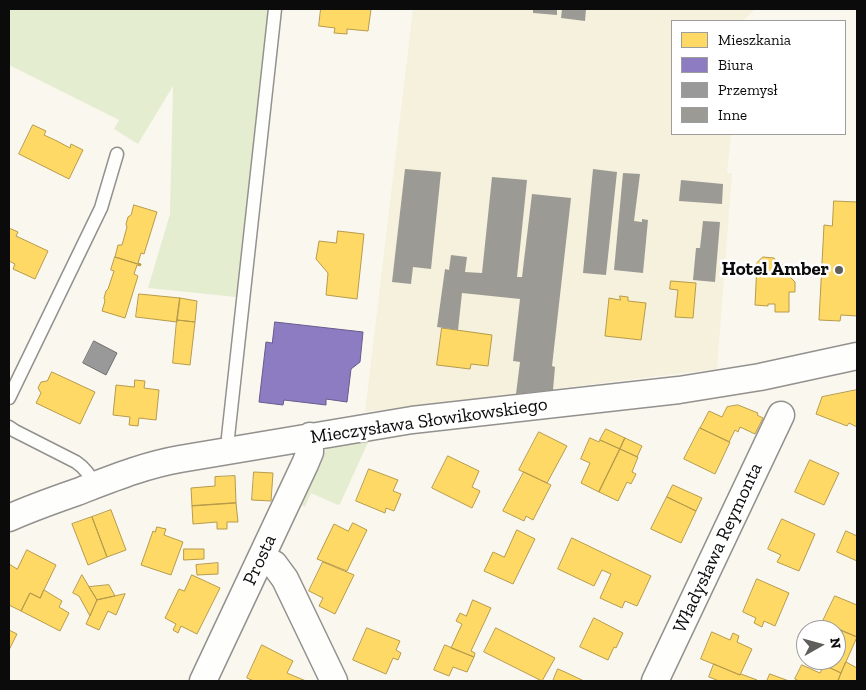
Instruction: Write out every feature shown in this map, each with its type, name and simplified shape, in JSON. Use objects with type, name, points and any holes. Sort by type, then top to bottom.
[{"type":"street","name":"Mieczysława Słowikowskiego","points":[[9,518],[94,485],[166,461],[412,420],[696,387],[760,377],[857,356]]},
{"type":"street","name":"Władysława Reymonta","points":[[656,681],[781,415]]},
{"type":"street","name":"Prosta","points":[[203,681],[305,464],[310,452],[310,436]]},
{"type":"street","points":[[261,558],[274,564],[284,579],[334,681]]},
{"type":"lane","points":[[229,450],[228,437],[275,9]]},
{"type":"lane","points":[[9,398],[101,208],[117,154]]},
{"type":"lane","points":[[9,427],[76,462],[83,467],[94,485]]},
{"type":"shaded area","points":[[413,9],[755,9],[744,20],[671,20],[671,135],[731,135],[727,173],[732,173],[717,369],[365,412]]},
{"type":"green space","points":[[9,9],[268,9],[236,297],[148,288],[170,214],[173,86],[138,144],[114,129],[119,120],[9,65]]},
{"type":"green space","points":[[370,438],[340,504],[338,505],[311,493],[305,507],[296,502],[316,463],[326,450],[339,443]]},
{"type":"building: Mieszkania","points":[[321,9],[371,9],[368,31],[347,29],[347,34],[334,33],[335,28],[319,26]]},
{"type":"building: Mieszkania","points":[[33,125],[46,131],[44,135],[70,148],[71,144],[83,150],[69,179],[19,154]]},
{"type":"building: Mieszkania","name":"Hotel Amber","points":[[834,201],[857,202],[857,316],[841,315],[840,321],[819,320],[824,225],[832,226]]},
{"type":"building: Mieszkania","points":[[134,205],[157,212],[144,254],[141,253],[138,263],[141,265],[115,257],[118,245],[122,245],[128,217],[131,215]]},
{"type":"building: Mieszkania","points":[[9,228],[18,232],[16,236],[48,251],[35,279],[13,269],[15,264],[9,261]]},
{"type":"building: Mieszkania","points":[[338,231],[364,234],[357,299],[326,295],[328,273],[316,259],[319,241],[336,243]]},
{"type":"building: Mieszkania","points":[[115,257],[141,265],[137,265],[134,274],[138,276],[125,318],[102,311],[106,291],[114,271],[111,270]]},
{"type":"building: Mieszkania","points":[[763,257],[774,258],[778,264],[790,265],[790,277],[795,282],[795,292],[789,292],[789,312],[775,312],[775,304],[768,304],[768,306],[755,305],[757,263]]},
{"type":"building: Mieszkania","points":[[671,281],[696,283],[693,318],[675,317],[678,290],[670,289]]},
{"type":"building: Mieszkania","points":[[139,294],[180,298],[177,322],[136,317]]},
{"type":"building: Mieszkania","points":[[620,296],[628,297],[628,301],[646,303],[641,340],[605,336],[609,298],[620,300]]},
{"type":"building: Mieszkania","points":[[180,298],[197,301],[195,322],[177,320]]},
{"type":"building: Mieszkania","points":[[177,320],[195,322],[190,365],[173,363]]},
{"type":"building: Mieszkania","points":[[442,328],[492,335],[488,366],[471,364],[470,369],[437,365]]},
{"type":"building: Mieszkania","points":[[52,372],[95,392],[80,424],[36,403],[41,393],[38,388],[41,382],[47,381]]},
{"type":"building: Mieszkania","points":[[135,380],[145,381],[144,388],[159,390],[156,420],[139,418],[138,426],[129,425],[130,417],[113,415],[116,385],[134,387]]},
{"type":"building: Mieszkania","points":[[857,390],[857,427],[849,423],[847,426],[816,414],[822,397]]},
{"type":"building: Mieszkania","points":[[738,405],[758,413],[757,415],[763,418],[755,434],[740,427],[738,432],[735,430],[729,442],[700,428],[709,411],[722,417],[727,407]]},
{"type":"building: Mieszkania","points":[[700,428],[730,442],[715,474],[684,459]]},
{"type":"building: Mieszkania","points":[[606,429],[625,438],[620,449],[600,440]]},
{"type":"building: Mieszkania","points":[[539,432],[567,446],[547,483],[519,470]]},
{"type":"building: Mieszkania","points":[[590,438],[599,442],[600,440],[620,449],[599,492],[581,483],[590,463],[581,459]]},
{"type":"building: Mieszkania","points":[[625,438],[642,446],[637,457],[620,449]]},
{"type":"building: Mieszkania","points":[[620,449],[638,457],[632,472],[636,474],[631,484],[627,482],[618,501],[599,492]]},
{"type":"building: Mieszkania","points":[[448,456],[479,471],[472,487],[480,491],[472,508],[432,488]]},
{"type":"building: Mieszkania","points":[[810,460],[839,473],[824,505],[795,492]]},
{"type":"building: Mieszkania","points":[[369,469],[398,480],[393,491],[401,494],[394,511],[386,508],[385,513],[356,501]]},
{"type":"building: Mieszkania","points":[[254,472],[273,473],[271,501],[252,500]]},
{"type":"building: Mieszkania","points":[[524,472],[551,485],[533,520],[526,516],[524,521],[503,511]]},
{"type":"building: Mieszkania","points":[[235,476],[236,503],[192,506],[191,488],[215,486],[215,477]]},
{"type":"building: Mieszkania","points":[[673,485],[702,498],[696,511],[667,497]]},
{"type":"building: Mieszkania","points":[[667,497],[696,511],[681,543],[651,529]]},
{"type":"building: Mieszkania","points":[[236,503],[238,522],[227,522],[227,529],[217,529],[217,522],[193,524],[192,506]]},
{"type":"building: Mieszkania","points":[[111,510],[126,550],[107,557],[92,517]]},
{"type":"building: Mieszkania","points":[[92,517],[107,557],[88,565],[72,524]]},
{"type":"building: Mieszkania","points":[[782,519],[815,534],[799,571],[777,562],[781,555],[768,549]]},
{"type":"building: Mieszkania","points":[[353,523],[367,530],[347,571],[317,559],[334,524],[348,531]]},
{"type":"building: Mieszkania","points":[[157,527],[166,529],[164,535],[183,542],[171,575],[141,565],[153,531],[155,532]]},
{"type":"building: Mieszkania","points":[[517,530],[535,539],[513,584],[484,571],[493,552],[504,557]]},
{"type":"building: Mieszkania","points":[[846,531],[857,536],[857,561],[837,552]]},
{"type":"building: Mieszkania","points":[[572,538],[651,576],[637,606],[625,601],[622,608],[600,598],[611,574],[602,570],[594,586],[558,569]]},
{"type":"building: Mieszkania","points":[[184,549],[204,549],[204,559],[184,560]]},
{"type":"building: Mieszkania","points":[[27,550],[56,565],[40,598],[30,593],[21,611],[9,605],[9,564],[17,569]]},
{"type":"building: Mieszkania","points":[[323,562],[354,575],[335,614],[319,606],[323,598],[309,591]]},
{"type":"building: Mieszkania","points":[[218,563],[218,574],[197,575],[196,565]]},
{"type":"building: Mieszkania","points":[[82,575],[97,600],[90,616],[79,596],[73,593]]},
{"type":"building: Mieszkania","points":[[192,575],[220,588],[197,634],[181,626],[178,633],[173,630],[176,624],[165,618],[179,589],[184,591]]},
{"type":"building: Mieszkania","points":[[757,579],[789,593],[775,626],[764,621],[762,627],[754,623],[756,618],[743,612]]},
{"type":"building: Mieszkania","points":[[109,585],[115,596],[97,600],[89,587]]},
{"type":"building: Mieszkania","points":[[44,590],[62,601],[59,607],[69,613],[60,631],[21,611],[30,593],[40,598]]},
{"type":"building: Mieszkania","points":[[125,594],[116,615],[108,611],[99,630],[86,624],[97,600]]},
{"type":"building: Mieszkania","points":[[835,596],[857,605],[857,637],[846,633],[846,620],[823,620]]},
{"type":"building: Mieszkania","points":[[473,600],[491,608],[471,651],[475,653],[474,657],[451,648],[462,624],[456,621],[460,613],[466,616]]},
{"type":"building: Mieszkania","points":[[594,618],[623,633],[608,660],[580,647]]},
{"type":"building: Mieszkania","points":[[367,628],[400,641],[396,650],[401,653],[398,660],[393,658],[386,674],[353,660]]},
{"type":"building: Mieszkania","points":[[496,628],[555,658],[542,681],[484,652]]},
{"type":"building: Mieszkania","points":[[9,630],[17,634],[9,650]]},
{"type":"building: Mieszkania","points":[[712,632],[730,640],[733,633],[739,636],[737,642],[752,649],[740,675],[701,659]]},
{"type":"building: Mieszkania","points":[[846,632],[857,637],[846,662]]},
{"type":"building: Mieszkania","points":[[262,645],[293,661],[287,673],[306,681],[254,681],[247,678]]},
{"type":"building: Mieszkania","points":[[445,645],[474,657],[467,672],[453,667],[449,676],[434,670]]},
{"type":"building: Mieszkania","points":[[846,662],[857,668],[857,681],[838,681],[843,670],[846,670]]},
{"type":"building: Mieszkania","points":[[714,664],[757,681],[719,681],[709,677]]},
{"type":"building: Mieszkania","points":[[558,669],[565,672],[584,681],[553,681]]},
{"type":"building: Mieszkania","points":[[800,670],[813,670],[820,673],[822,670],[835,670],[841,673],[838,681],[799,681],[795,679]]},
{"type":"building: Mieszkania","points":[[770,674],[789,681],[767,681]]},
{"type":"building: Biura","points":[[275,322],[363,332],[360,362],[351,369],[347,402],[326,399],[326,405],[284,400],[283,405],[259,402],[266,342],[272,343]]},
{"type":"building: Przemysł","points":[[94,341],[117,353],[106,375],[83,363]]},
{"type":"building: Inne","points":[[533,9],[557,9],[557,15],[533,13]]},
{"type":"building: Inne","points":[[562,9],[586,9],[585,21],[561,18]]},
{"type":"building: Inne","points":[[405,169],[441,172],[431,269],[413,267],[411,284],[392,282]]},
{"type":"building: Inne","points":[[593,169],[617,172],[606,275],[583,273]]},
{"type":"building: Inne","points":[[623,173],[640,174],[634,221],[642,222],[642,219],[648,220],[643,273],[614,270]]},
{"type":"building: Inne","points":[[492,177],[527,180],[517,277],[522,277],[532,194],[571,198],[552,366],[555,367],[553,390],[516,394],[520,362],[513,361],[520,299],[462,293],[458,330],[437,327],[445,269],[449,270],[451,255],[467,257],[465,272],[482,273]]},
{"type":"building: Inne","points":[[681,180],[723,184],[722,204],[679,201]]},
{"type":"building: Inne","points":[[703,221],[720,222],[715,282],[693,280],[696,248],[700,248]]},
{"type":"place","name":"Hotel Amber","points":[[839,270]]}]
